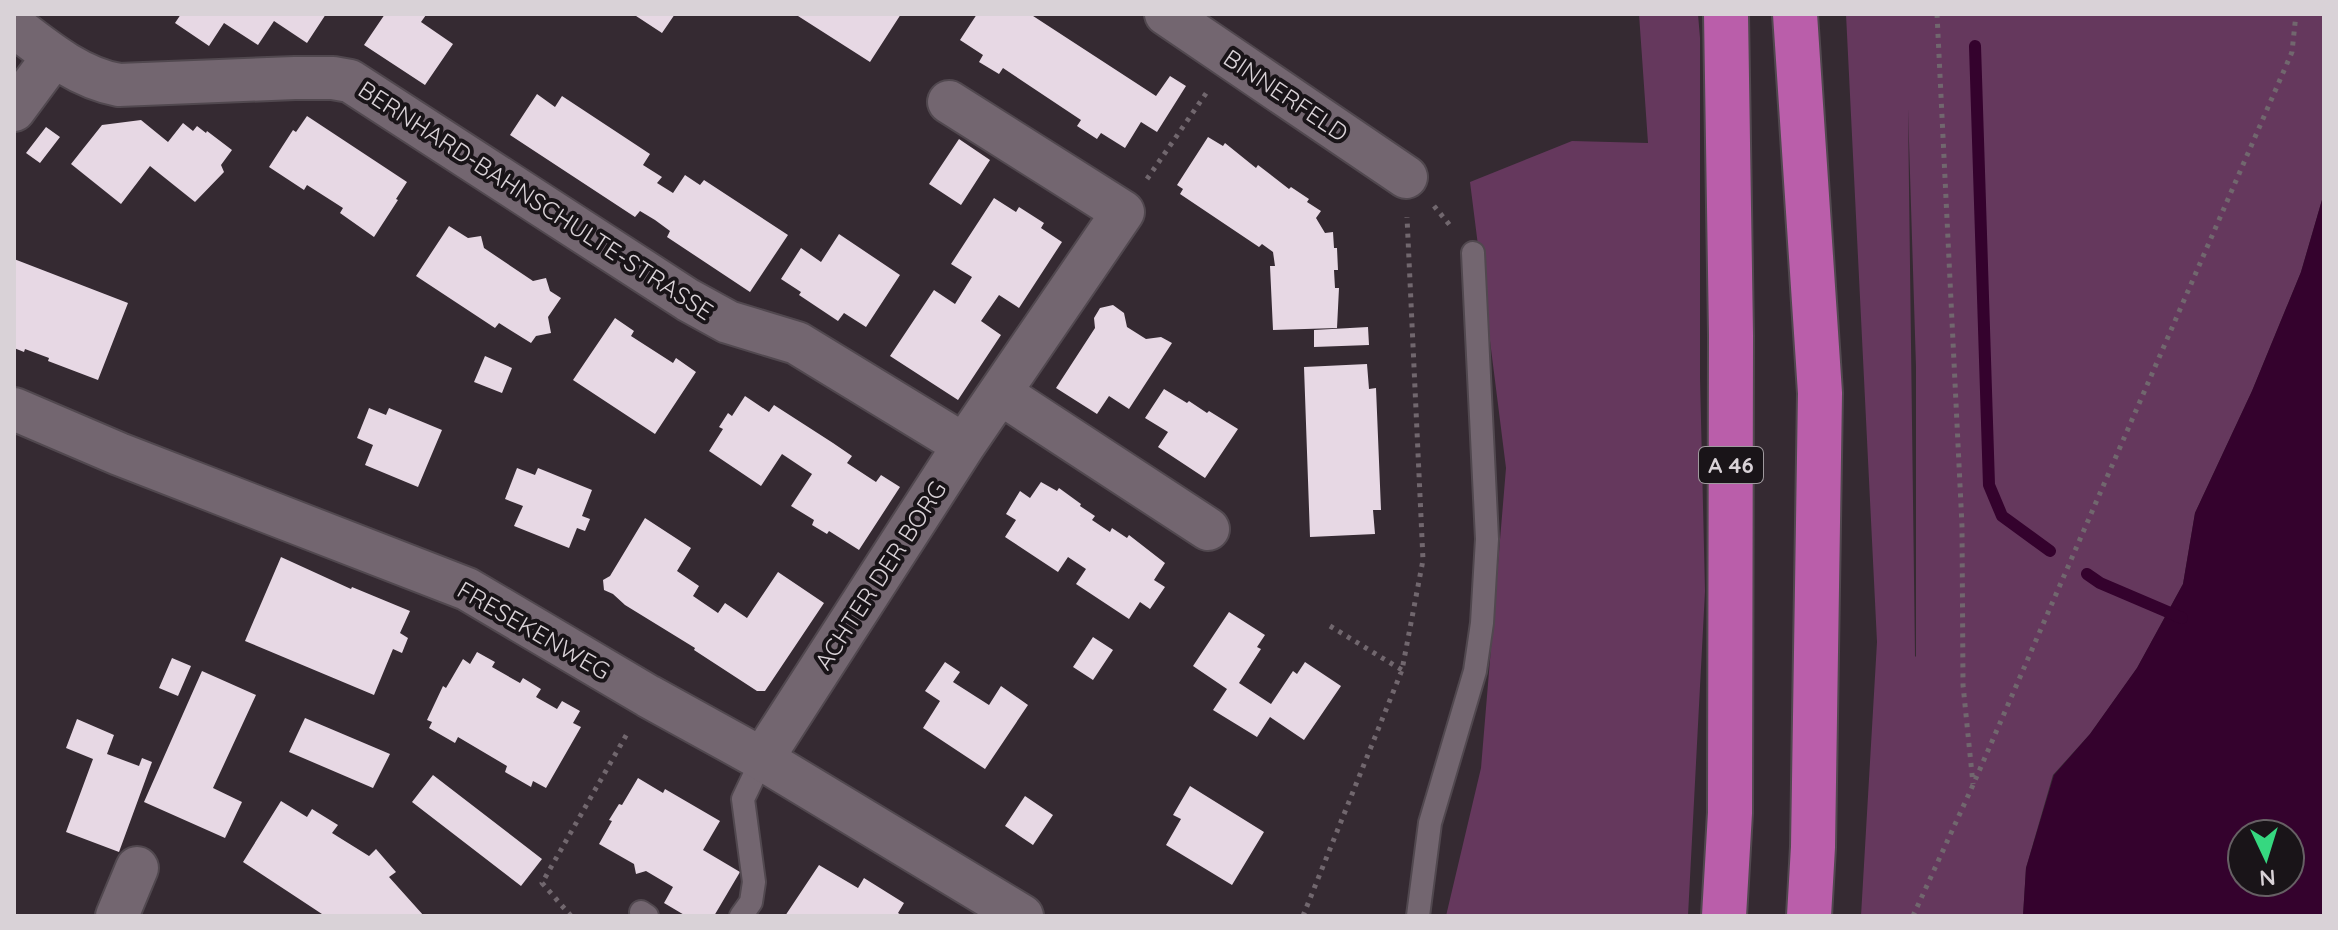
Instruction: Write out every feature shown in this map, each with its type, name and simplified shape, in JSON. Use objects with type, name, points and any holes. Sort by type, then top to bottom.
[{"type":"highway","name":"A 46","points":[[1724,916],[1730,813],[1731,382],[1726,14]]},
{"type":"highway","points":[[1795,14],[1820,393],[1813,847],[1809,916]]},
{"type":"street","name":"BINNERFELD","points":[[1166,14],[1406,177]]},
{"type":"street","name":"BERNHARD-BAHNSCHULTE-STRASSE","points":[[14,26],[54,56],[98,80],[119,85],[295,78],[350,81],[688,300],[728,322],[797,343],[964,445]]},
{"type":"street","points":[[14,110],[54,56]]},
{"type":"street","points":[[949,102],[1123,212]]},
{"type":"street","name":"ACHTER DER BORG","points":[[762,759],[964,445],[1123,212]]},
{"type":"street","points":[[1000,393],[1208,529]]},
{"type":"street","name":"FRESEKENWEG","points":[[14,409],[119,454],[467,589],[762,759],[1022,916]]},
{"type":"street","points":[[117,916],[137,868]]},
{"type":"lane","points":[[1418,916],[1430,823],[1475,671],[1482,623],[1487,539],[1473,253]]},
{"type":"lane","points":[[741,916],[751,902],[754,882],[743,799],[762,759]]},
{"type":"path","points":[[1937,14],[1962,526],[1963,685],[1973,785]]},
{"type":"path","points":[[1913,916],[2292,52],[2296,14]]},
{"type":"path","points":[[1123,212],[1231,57]]},
{"type":"path","points":[[1406,177],[1473,253]]},
{"type":"path","points":[[1303,916],[1402,670],[1423,560],[1406,177]]},
{"type":"path","points":[[1330,626],[1402,670]]},
{"type":"path","points":[[571,916],[542,883],[648,696]]},
{"type":"shaded area","points":[[1639,14],[1698,14],[1700,38],[1700,377],[1705,591],[1688,916],[1446,916],[1481,768],[1506,468],[1470,182],[1572,141],[1648,143]]},
{"type":"shaded area","points":[[1846,14],[2324,14],[2324,193],[2301,272],[2252,391],[2195,513],[2183,584],[2137,668],[2090,734],[2053,775],[2026,868],[2023,916],[1861,916],[1877,642]],"holes":[[[1908,109],[1916,367],[1916,657]]]},
{"type":"shaded area","points":[[2324,193],[2324,916],[2023,916],[2026,868],[2054,775],[2090,734],[2137,668],[2183,584],[2195,513],[2252,391],[2301,272]]},
{"type":"building","points":[[181,14],[326,14],[307,43],[274,21],[258,45],[224,23],[209,46],[175,23]]},
{"type":"building","points":[[385,14],[424,14],[421,22],[453,44],[425,85],[364,45]]},
{"type":"building","points":[[633,14],[675,14],[662,33]]},
{"type":"building","points":[[901,14],[870,62],[798,16]]},
{"type":"building","points":[[977,14],[1030,14],[1156,96],[1170,76],[1186,86],[1157,132],[1141,122],[1125,148],[1101,133],[1097,139],[1077,126],[1081,120],[1003,68],[999,74],[979,62],[983,55],[960,40]]},
{"type":"building","points":[[537,94],[555,107],[562,96],[650,154],[643,165],[662,177],[657,183],[673,193],[685,175],[700,185],[704,180],[788,235],[750,292],[667,237],[670,231],[655,220],[640,211],[635,217],[510,135]]},
{"type":"building","points":[[307,116],[407,182],[374,237],[340,213],[343,208],[307,185],[304,190],[269,167],[293,130],[296,132]]},
{"type":"building","points":[[141,120],[168,142],[183,123],[193,131],[197,126],[207,131],[232,150],[221,165],[224,172],[195,202],[150,166],[121,204],[71,164],[102,125]]},
{"type":"building","points":[[46,127],[60,137],[40,163],[26,153]]},
{"type":"building","points":[[1208,137],[1223,146],[1225,143],[1256,168],[1258,165],[1289,189],[1291,187],[1309,199],[1307,202],[1321,211],[1316,218],[1325,233],[1333,232],[1334,248],[1337,248],[1338,270],[1334,270],[1335,288],[1339,288],[1337,328],[1273,330],[1270,266],[1275,266],[1273,252],[1262,244],[1259,247],[1180,194],[1183,189],[1177,185]]},
{"type":"building","points":[[959,139],[990,160],[961,205],[929,184]]},
{"type":"building","points":[[994,198],[1016,212],[1019,207],[1044,223],[1041,228],[1062,242],[1019,308],[999,295],[981,321],[1001,335],[958,400],[890,356],[934,290],[955,304],[972,277],[951,264]]},
{"type":"building","points":[[449,226],[468,238],[481,236],[484,248],[533,281],[546,278],[550,291],[561,298],[548,317],[551,333],[536,336],[531,343],[499,323],[495,328],[416,276]]},
{"type":"building","points":[[839,234],[900,275],[866,327],[844,313],[838,321],[781,279],[801,248],[821,262]]},
{"type":"building","points":[[14,259],[128,303],[98,380],[48,361],[49,358],[14,348]]},
{"type":"building","points":[[1113,305],[1124,313],[1127,327],[1146,339],[1161,337],[1172,343],[1129,409],[1109,396],[1097,414],[1056,388],[1095,328],[1094,318],[1100,308]]},
{"type":"building","points":[[615,318],[634,331],[631,336],[673,363],[676,358],[696,372],[655,434],[573,380]]},
{"type":"building","points":[[1368,327],[1369,345],[1314,347],[1314,330]]},
{"type":"building","points":[[485,356],[512,368],[502,393],[474,382]]},
{"type":"building","points":[[1367,364],[1369,389],[1376,388],[1381,510],[1373,510],[1375,534],[1310,537],[1304,367]]},
{"type":"building","points":[[1164,389],[1238,429],[1205,478],[1158,447],[1168,432],[1145,418]]},
{"type":"building","points":[[745,396],[769,412],[774,405],[833,443],[852,456],[847,463],[876,482],[881,475],[900,487],[859,550],[829,531],[827,534],[812,525],[814,520],[791,506],[812,474],[782,454],[761,486],[709,451],[723,429],[719,427],[728,413],[732,416]]},
{"type":"building","points":[[369,408],[386,415],[389,408],[442,430],[418,487],[365,465],[373,445],[357,438]]},
{"type":"building","points":[[517,468],[535,475],[538,468],[592,490],[582,516],[590,519],[585,531],[577,528],[569,548],[514,526],[523,506],[505,499]]},
{"type":"building","points":[[1041,482],[1057,491],[1059,488],[1095,516],[1092,520],[1110,532],[1112,528],[1127,538],[1129,535],[1165,563],[1154,580],[1165,587],[1150,609],[1140,602],[1129,619],[1076,584],[1086,569],[1068,557],[1058,572],[1005,537],[1016,520],[1006,514],[1020,491],[1030,498]]},
{"type":"building","points":[[645,518],[691,548],[677,571],[699,586],[693,596],[718,613],[725,603],[747,618],[778,572],[824,603],[765,691],[757,691],[604,590],[603,580],[610,576]]},
{"type":"building","points":[[281,557],[351,589],[410,611],[400,633],[408,638],[402,653],[393,649],[374,695],[245,641]]},
{"type":"building","points":[[1229,612],[1265,635],[1257,647],[1261,649],[1239,683],[1271,704],[1293,671],[1297,674],[1305,662],[1341,686],[1304,740],[1270,717],[1257,737],[1213,710],[1227,689],[1193,666]]},
{"type":"building","points":[[1093,637],[1113,650],[1093,680],[1073,667]]},
{"type":"building","points":[[477,652],[495,662],[492,667],[520,683],[523,678],[541,689],[536,697],[557,709],[562,701],[580,711],[573,723],[581,727],[546,788],[533,781],[531,787],[505,772],[507,766],[458,737],[455,743],[429,728],[432,722],[427,720],[443,686],[446,688],[463,659],[470,664]]},
{"type":"building","points":[[172,658],[191,666],[178,696],[159,688]]},
{"type":"building","points":[[945,662],[960,672],[953,682],[989,705],[1001,686],[1028,705],[985,769],[923,728],[940,701],[925,691]]},
{"type":"building","points":[[202,671],[256,695],[213,788],[242,802],[225,838],[144,802]]},
{"type":"building","points":[[305,718],[390,754],[373,788],[289,752]]},
{"type":"building","points":[[77,719],[114,735],[107,754],[139,766],[142,758],[152,762],[119,852],[66,832],[93,759],[66,748]]},
{"type":"building","points":[[433,775],[542,859],[521,886],[412,802]]},
{"type":"building","points":[[638,778],[663,793],[665,789],[720,821],[703,850],[740,872],[714,916],[686,916],[664,903],[673,887],[646,871],[636,874],[634,864],[599,844],[612,821],[609,820]]},
{"type":"building","points":[[1190,786],[1264,832],[1232,885],[1166,845],[1181,819],[1173,815]]},
{"type":"building","points":[[1025,796],[1053,815],[1033,845],[1005,826]]},
{"type":"building","points":[[281,801],[307,817],[312,809],[338,825],[332,833],[369,856],[376,849],[396,872],[389,877],[424,916],[325,916],[243,862]]},
{"type":"building","points":[[819,865],[858,888],[864,878],[904,903],[898,913],[903,916],[785,916]]},
{"type":"waterway","points":[[1975,46],[1989,485],[2002,516],[2050,551]]},
{"type":"waterway","points":[[2087,574],[2100,583],[2182,618]]}]
